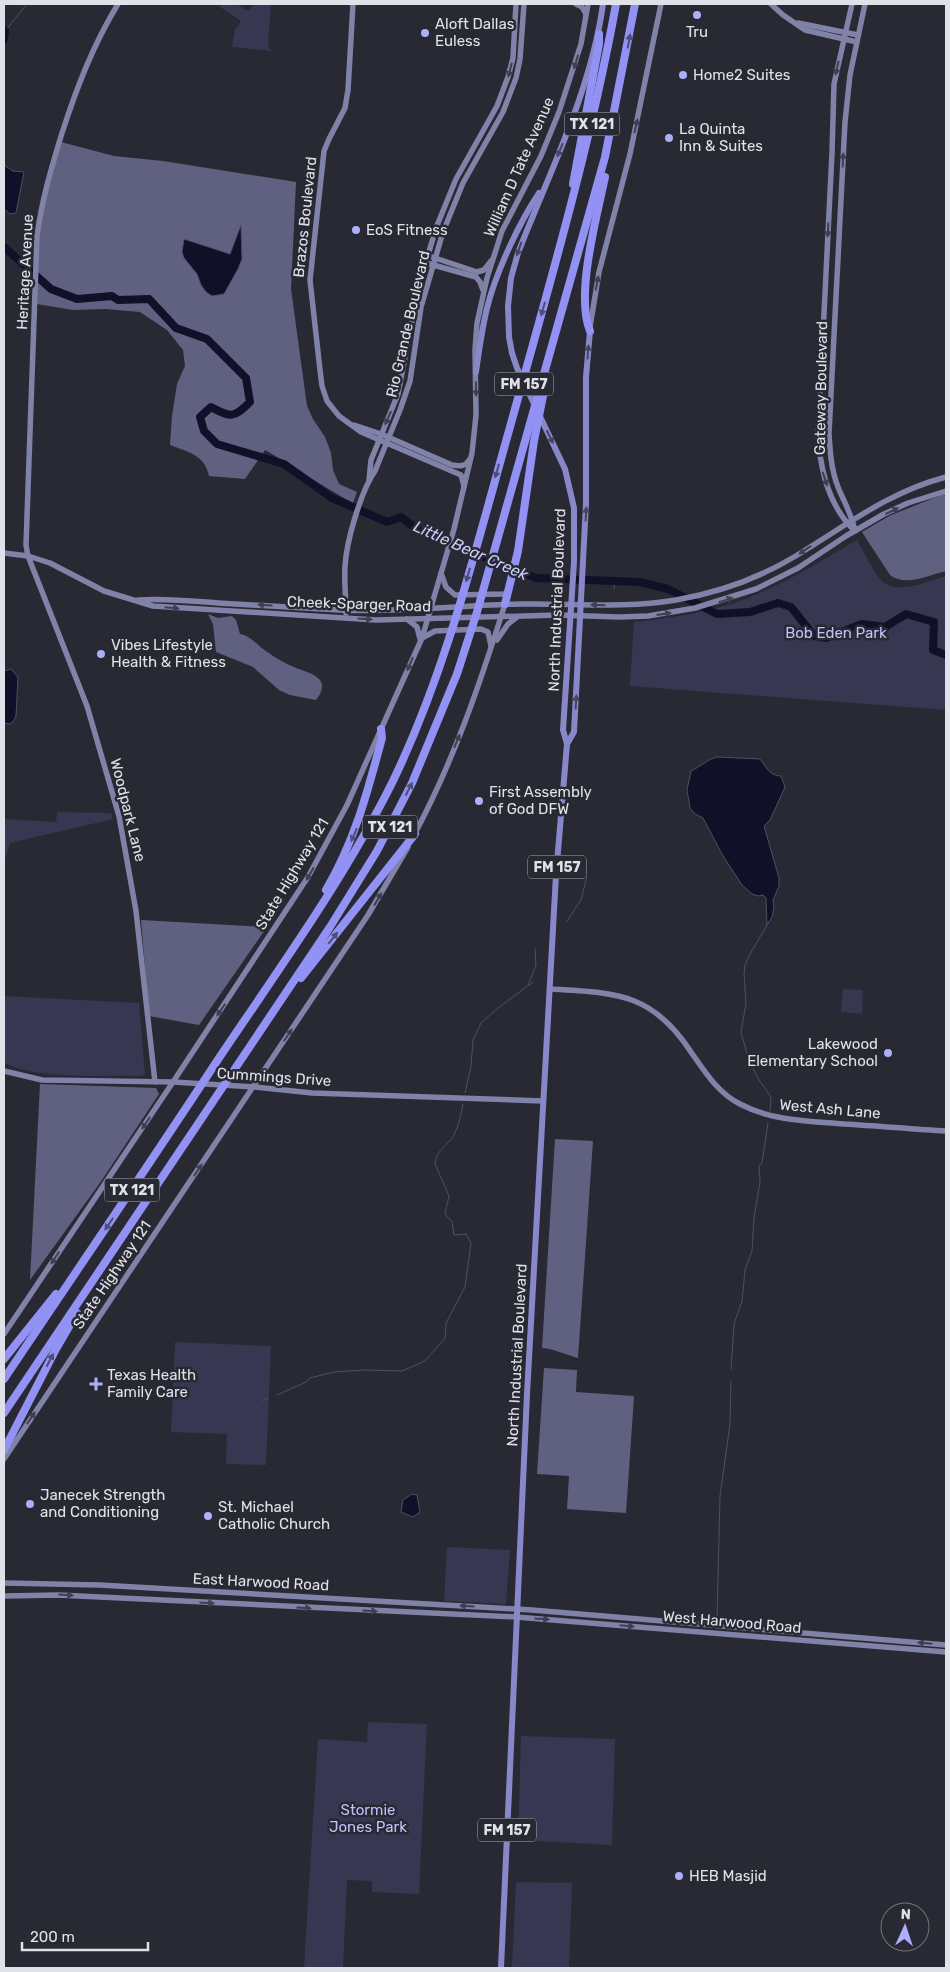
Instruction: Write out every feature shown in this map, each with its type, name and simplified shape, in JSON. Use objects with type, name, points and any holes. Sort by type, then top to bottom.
[{"type":"highway","name":"TX 121","points":[[4,1379],[186,1111],[329,895],[376,814],[393,780],[424,708],[449,639],[481,528],[585,155],[616,4]]},
{"type":"highway","name":"TX 121","points":[[4,1413],[357,885],[395,818],[428,747],[457,674],[467,643],[606,158],[635,4]]},
{"type":"highway","points":[[561,242],[564,217],[575,173],[599,44],[599,34]]},
{"type":"highway","name":"FM 157","points":[[590,332],[587,324],[586,299],[588,265],[606,175],[606,158]]},
{"type":"highway","points":[[505,604],[518,551],[534,441],[549,367],[548,357]]},
{"type":"highway","points":[[277,973],[278,966],[313,912],[350,843],[366,802],[382,738],[381,729]]},
{"type":"highway","points":[[284,995],[292,990],[415,834]]},
{"type":"highway","points":[[4,1359],[66,1281],[78,1270]]},
{"type":"highway","points":[[4,1450],[56,1349],[84,1301],[90,1286]]},
{"type":"main road","name":"Heritage Avenue","points":[[28,556],[27,508],[31,443],[36,266],[41,210],[50,168],[81,75],[118,4]]},
{"type":"main road","name":"Brazos Boulevard","points":[[353,4],[348,90],[345,108],[324,151],[310,280],[322,386],[327,401],[339,416],[378,441],[452,465],[463,466],[467,464],[472,453]]},
{"type":"main road","name":"Rio Grande Boulevard","points":[[346,618],[344,569],[346,552],[369,480],[371,460],[398,394],[414,306],[445,204],[470,153],[487,126],[502,93],[513,58],[516,4]]},
{"type":"main road","name":"Rio Grande Boulevard","points":[[369,480],[375,471],[410,381],[421,307],[453,204],[510,97],[520,59],[524,4]]},
{"type":"main road","points":[[576,4],[582,7],[586,14]]},
{"type":"main road","name":"William D Tate Avenue","points":[[476,372],[477,323],[493,258],[502,232],[541,156],[559,112],[581,44],[588,4]]},
{"type":"main road","name":"FM 157","points":[[548,179],[580,97],[599,34],[603,4]]},
{"type":"main road","points":[[590,332],[599,272],[630,154],[661,4]]},
{"type":"main road","points":[[771,4],[793,22],[857,39]]},
{"type":"main road","name":"Gateway Boulevard","points":[[852,4],[834,84],[818,434],[822,473],[829,493],[846,523],[855,531]]},
{"type":"main road","name":"Gateway Boulevard","points":[[855,531],[853,518],[838,486],[830,460],[829,432],[845,122],[850,75],[865,4]]},
{"type":"main road","points":[[487,126],[494,129]]},
{"type":"main road","points":[[476,372],[483,323],[494,286],[533,202],[548,179]]},
{"type":"main road","name":"North Industrial Boulevard","points":[[501,1968],[516,1609],[556,875],[567,744],[563,730],[574,562],[574,508],[568,478],[517,368],[509,337],[508,306],[511,278],[518,253],[548,179]]},
{"type":"main road","points":[[427,259],[435,258],[476,272],[484,270],[493,258]]},
{"type":"main road","points":[[427,259],[433,264],[476,277],[480,282],[483,293]]},
{"type":"main road","points":[[825,287],[836,288]]},
{"type":"main road","name":"North Industrial Boulevard","points":[[567,744],[574,732],[583,563],[587,454],[586,377],[590,332]]},
{"type":"main road","name":"State Highway 121","points":[[4,1334],[308,877],[347,805],[421,641],[428,619],[465,488],[472,453],[476,415],[476,372]]},
{"type":"main road","name":"Brazos Boulevard","points":[[352,425],[389,437],[461,475],[465,488]]},
{"type":"main road","name":"Cheek-Sparger Road","points":[[138,600],[192,601],[346,610],[505,604],[642,604],[676,600],[741,582],[793,558],[853,518],[899,494],[946,477]]},
{"type":"main road","name":"Cheek-Sparger Road","points":[[4,553],[28,556],[63,569],[104,591],[153,606],[346,618],[428,619],[570,615],[643,616],[695,608],[756,589],[797,569],[855,531],[908,503],[946,491]]},
{"type":"main road","name":"Woodpark Lane","points":[[28,556],[87,706],[119,816],[136,911],[155,1082]]},
{"type":"main road","points":[[441,573],[450,592],[458,596],[504,594],[510,588]]},
{"type":"main road","points":[[192,601],[192,609]]},
{"type":"main road","points":[[240,604],[240,612]]},
{"type":"main road","name":"State Highway 121","points":[[4,1458],[255,1087],[368,915],[415,834],[458,739],[492,648],[505,604]]},
{"type":"main road","points":[[642,604],[643,616]]},
{"type":"main road","points":[[492,648],[504,628],[519,616]]},
{"type":"main road","points":[[407,619],[417,627],[421,641],[435,631],[481,629],[488,632],[492,648]]},
{"type":"main road","name":"West Ash Lane","points":[[550,989],[614,994],[645,1005],[660,1014],[680,1034],[709,1077],[722,1092],[741,1105],[761,1113],[796,1120],[946,1131]]},
{"type":"main road","name":"Cummings Drive","points":[[4,1071],[42,1080],[173,1082],[312,1093],[543,1101]]},
{"type":"main road","points":[[13,1582],[17,1595]]},
{"type":"main road","name":"East Harwood Road","points":[[4,1583],[136,1587],[516,1609]]},
{"type":"main road","points":[[136,1587],[136,1599]]},
{"type":"main road","points":[[175,1589],[175,1601]]},
{"type":"main road","points":[[223,1604],[224,1592]]},
{"type":"main road","name":"East Harwood Road","points":[[4,1596],[58,1595],[516,1617]]},
{"type":"main road","points":[[322,1598],[322,1608]]},
{"type":"main road","name":"West Harwood Road","points":[[516,1609],[946,1645]]},
{"type":"main road","points":[[589,1623],[590,1615]]},
{"type":"main road","name":"West Harwood Road","points":[[516,1617],[946,1652]]},
{"type":"green space","points":[[222,4],[236,4],[248,11],[254,4],[271,4],[268,45],[272,51],[232,47],[235,30],[241,21],[220,7]]},
{"type":"green space","name":"Bob Eden Park","points":[[857,540],[877,574],[883,582],[890,586],[914,586],[946,576],[946,710],[630,686],[634,622],[692,614],[748,598],[790,579]]},
{"type":"green space","points":[[57,812],[111,813],[113,819],[10,843],[4,863],[4,819],[56,822]]},
{"type":"green space","points":[[843,989],[863,990],[862,1014],[841,1012]]},
{"type":"green space","points":[[4,996],[139,1003],[145,1074],[142,1076],[72,1076],[36,1072],[4,1063]]},
{"type":"green space","points":[[175,1342],[271,1346],[266,1465],[226,1464],[227,1434],[171,1432]]},
{"type":"green space","points":[[447,1547],[510,1550],[506,1604],[444,1601]]},
{"type":"green space","name":"Stormie Jones Park","points":[[368,1722],[427,1724],[419,1894],[372,1892],[372,1881],[347,1880],[343,1968],[304,1968],[318,1739],[367,1742]]},
{"type":"green space","points":[[521,1736],[615,1739],[612,1845],[518,1840]]},
{"type":"green space","points":[[516,1882],[572,1883],[569,1968],[512,1968]]},
{"type":"shaded area","points":[[61,142],[114,156],[163,161],[296,182],[291,289],[307,406],[325,437],[331,453],[333,470],[339,484],[357,492],[353,503],[265,450],[245,479],[209,476],[204,463],[195,455],[170,445],[177,384],[185,366],[183,350],[167,330],[140,312],[105,309],[73,310],[37,304],[39,237],[42,210]]},
{"type":"shaded area","points":[[4,165],[13,171],[24,172],[16,213],[10,214],[4,209]]},
{"type":"shaded area","points":[[241,225],[242,259],[238,269],[224,294],[212,296],[206,292],[197,274],[184,258],[182,252],[184,239],[230,254]]},
{"type":"shaded area","points":[[946,493],[946,571],[910,580],[903,580],[890,575],[862,532],[889,516]]},
{"type":"shaded area","points":[[208,614],[218,618],[232,616],[236,620],[240,634],[251,639],[279,660],[316,677],[321,681],[322,687],[316,700],[290,695],[279,690],[253,667],[216,652],[213,624]]},
{"type":"shaded area","points":[[11,669],[18,677],[16,716],[13,722],[9,724],[4,723],[4,671]]},
{"type":"shaded area","points":[[717,757],[760,759],[771,773],[781,776],[785,787],[770,820],[764,826],[779,878],[779,886],[773,900],[772,917],[767,925],[766,898],[763,895],[752,894],[742,885],[723,856],[703,818],[695,814],[690,808],[687,790],[691,771],[710,759]]},
{"type":"shaded area","points":[[141,920],[267,927],[199,1025],[149,1016]]},
{"type":"shaded area","points":[[40,1084],[156,1088],[159,1094],[102,1180],[30,1280]]},
{"type":"shaded area","points":[[555,1139],[593,1141],[578,1358],[542,1348]]},
{"type":"shaded area","points":[[544,1368],[577,1370],[576,1392],[634,1396],[626,1513],[567,1509],[569,1476],[537,1474]]},
{"type":"shaded area","points":[[412,1494],[417,1495],[420,1512],[413,1517],[401,1512],[403,1500]]},
{"type":"waterway","points":[[5,31],[27,4]]},
{"type":"waterway","name":"Little Bear Creek","points":[[4,30],[4,39]]},
{"type":"waterway","name":"Little Bear Creek","points":[[4,247],[51,289],[77,299],[112,296],[118,300],[149,299],[176,328],[207,339],[246,378],[250,402],[236,414],[232,415],[211,407],[200,417],[204,431],[217,444],[284,464],[332,498],[387,522],[401,517],[419,531],[536,578],[640,582],[668,589],[717,614],[750,612],[778,603],[791,607],[814,636],[826,638],[862,624],[885,627],[906,614],[934,622],[933,650],[946,655]]},
{"type":"waterway","name":"Little Bear Creek","points":[[614,589],[615,581]]},
{"type":"waterway","points":[[567,921],[581,900],[587,876]]},
{"type":"waterway","points":[[767,925],[745,965],[746,1004],[741,1032],[749,1061],[771,1097],[770,1111]]},
{"type":"waterway","points":[[528,985],[536,966],[535,949]]},
{"type":"waterway","points":[[465,1093],[471,1066],[473,1040],[481,1023],[533,982]]},
{"type":"waterway","points":[[277,1395],[306,1382],[310,1378],[334,1372],[365,1370],[402,1371],[425,1361],[445,1338],[446,1323],[465,1287],[471,1243],[466,1234],[454,1235],[452,1222],[445,1214],[449,1196],[435,1164],[440,1151],[452,1139],[456,1131],[463,1104]]},
{"type":"waterway","points":[[731,1369],[734,1324],[742,1301],[745,1270],[752,1251],[754,1218],[760,1182],[759,1166],[762,1163],[768,1123]]},
{"type":"waterway","points":[[717,1619],[720,1496],[730,1424],[731,1381]]},
{"type":"waterway","points":[[263,1401],[268,1398]]},
{"type":"place","name":"Tru","points":[[697,15]]},
{"type":"place","name":"Aloft Dallas Euless","points":[[425,33]]},
{"type":"place","name":"Home2 Suites","points":[[683,75]]},
{"type":"place","name":"La Quinta Inn & Suites","points":[[669,138]]},
{"type":"place","name":"EoS Fitness","points":[[356,230]]},
{"type":"place","name":"Vibes Lifestyle Health & Fitness","points":[[101,654]]},
{"type":"place","name":"First Assembly of God DFW","points":[[479,801]]},
{"type":"place","name":"Lakewood Elementary School","points":[[888,1053]]},
{"type":"place","name":"Texas Health Family Care","points":[[96,1384]]},
{"type":"place","name":"Janecek Strength and Conditioning","points":[[30,1504]]},
{"type":"place","name":"St. Michael Catholic Church","points":[[208,1516]]},
{"type":"place","name":"HEB Masjid","points":[[679,1876]]}]
